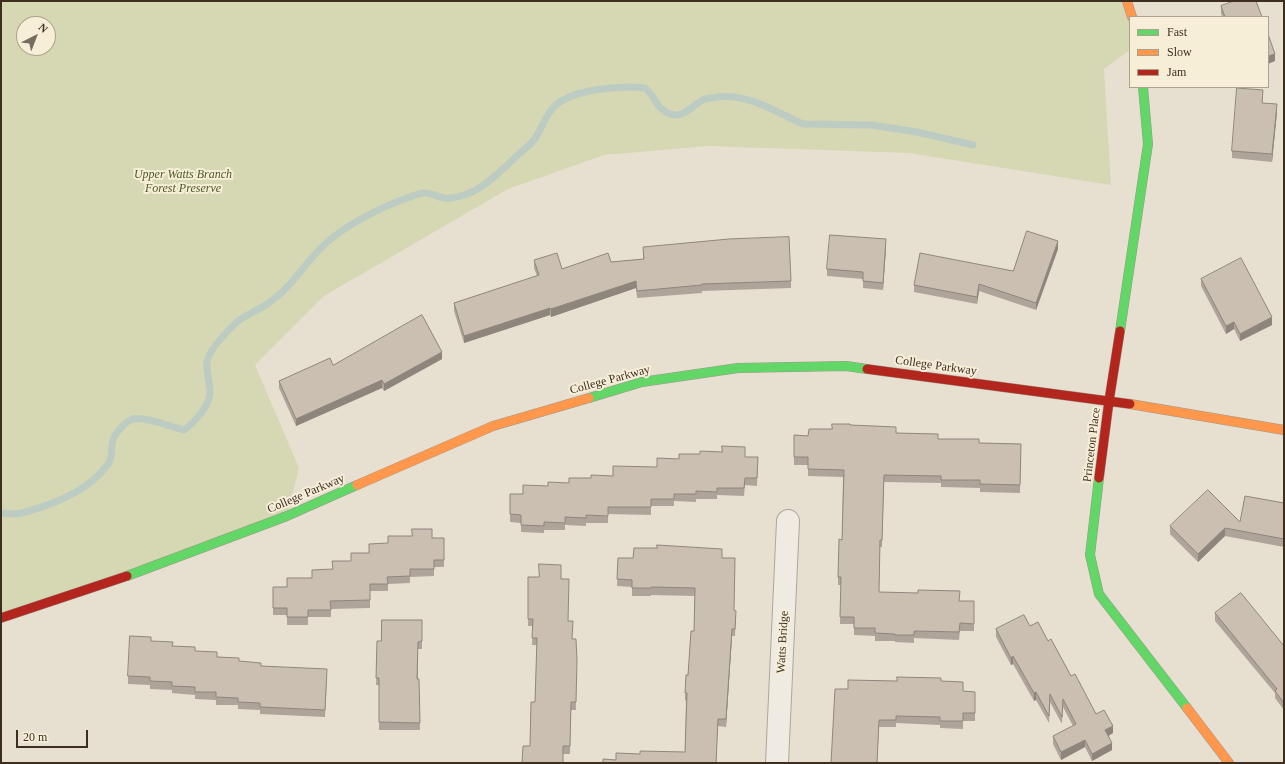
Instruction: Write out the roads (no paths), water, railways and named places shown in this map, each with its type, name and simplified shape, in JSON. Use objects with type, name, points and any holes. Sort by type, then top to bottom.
[{"type":"street","points":[[1128,1],[1132,16]]},
{"type":"street","name":"Princeton Place","points":[[1143,88],[1148,144],[1109,401],[1090,555],[1099,594],[1229,763]]},
{"type":"street","name":"College Parkway","points":[[1,618],[107,584],[287,516],[493,426],[642,382],[738,368],[846,366],[1109,401],[1284,430]]},
{"type":"street","name":"Watts Bridge","points":[[777,763],[788,521]]},
{"type":"waterway","points":[[1,513],[22,513],[46,506],[70,495],[91,482],[110,461],[114,437],[130,420],[138,418],[144,419],[184,430],[201,413],[207,403],[210,393],[207,370],[208,357],[224,335],[243,317],[266,305],[279,295],[317,252],[331,239],[351,225],[374,212],[414,196],[425,193],[444,198],[451,198],[474,191],[498,174],[532,142],[555,106],[563,100],[573,96],[585,92],[611,88],[645,88],[662,109],[675,115],[684,113],[705,99],[726,96],[742,98],[759,103],[804,124],[871,125],[917,132],[973,145]]},
{"type":"park label","name":"Upper Watts Branch Forest Preserve","points":[[183,182]]}]
